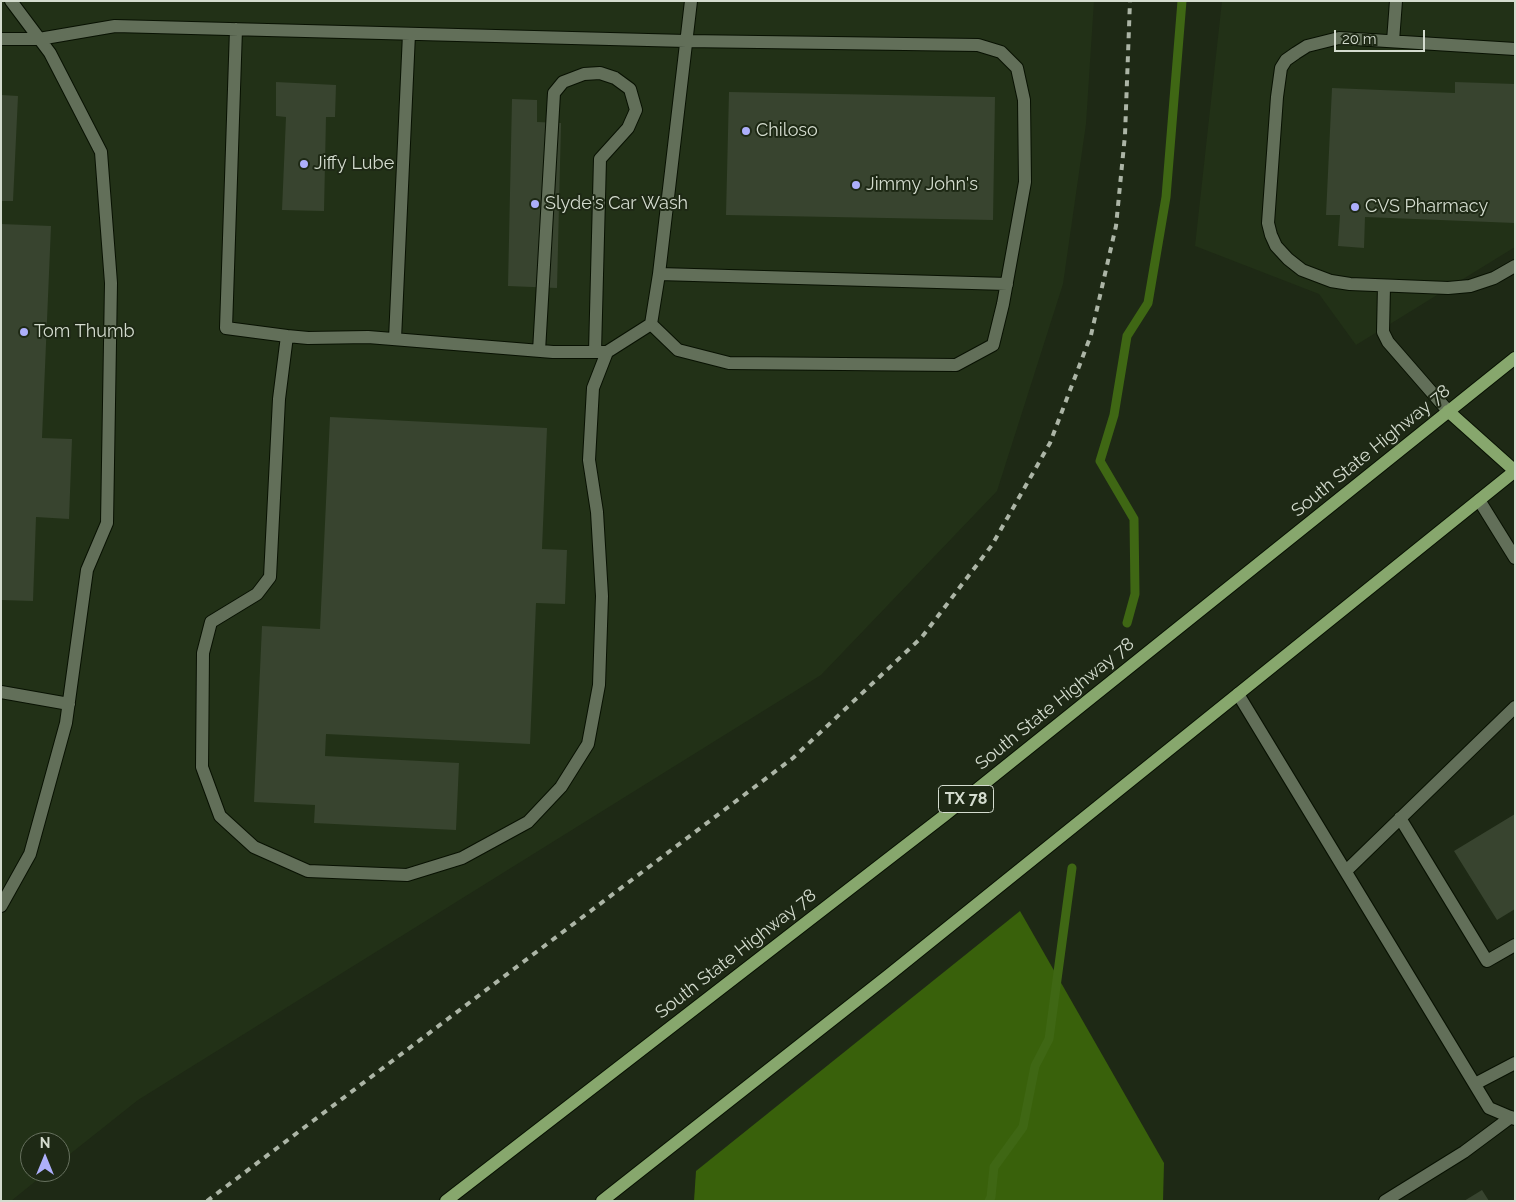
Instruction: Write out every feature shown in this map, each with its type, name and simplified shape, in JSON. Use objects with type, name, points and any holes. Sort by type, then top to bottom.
[{"type":"main road","name":"South State Highway 78","points":[[446,1201],[945,815],[1515,358]]},
{"type":"main road","points":[[602,1201],[889,975],[1515,471],[1448,411]]},
{"type":"lane","points":[[1,906],[30,854],[66,723],[87,570],[107,523],[111,283],[101,152],[50,53],[10,1]]},
{"type":"lane","points":[[650,324],[659,274],[691,1]]},
{"type":"lane","points":[[1393,41],[1396,1]]},
{"type":"lane","points":[[1,39],[39,39],[115,26],[686,41],[978,46],[1001,52],[1017,68],[1024,100],[1025,182],[1007,284],[993,345],[956,364],[729,363],[678,350],[650,324]]},
{"type":"lane","points":[[236,29],[226,328],[308,338],[368,336],[539,351],[601,352],[650,324]]},
{"type":"lane","points":[[395,339],[409,34]]},
{"type":"lane","points":[[1515,49],[1339,38],[1307,46],[1286,60],[1281,68],[1268,223],[1276,246],[1288,259],[1302,270],[1331,281],[1350,284],[1448,288],[1470,286],[1494,278],[1515,266]]},
{"type":"lane","points":[[287,336],[279,399],[270,577],[257,594],[212,622],[203,653],[202,767],[220,816],[254,846],[308,872],[407,875],[462,858],[528,822],[561,788],[588,744],[599,685],[602,596],[597,512],[589,460],[593,388],[601,352],[600,159],[628,128],[636,110],[630,89],[615,78],[600,73],[584,74],[563,82],[554,93],[539,351]]},
{"type":"lane","points":[[659,274],[1007,284]]},
{"type":"lane","points":[[1384,286],[1383,332],[1388,342],[1448,411]]},
{"type":"lane","points":[[1479,500],[1515,558]]},
{"type":"lane","points":[[1,692],[69,704]]},
{"type":"lane","points":[[1238,694],[1489,1108],[1513,1118]]},
{"type":"lane","points":[[1346,871],[1515,707]]},
{"type":"lane","points":[[1400,818],[1487,960],[1515,945]]},
{"type":"lane","points":[[1475,1084],[1515,1064]]},
{"type":"lane","points":[[1385,1201],[1464,1152],[1513,1118]]},
{"type":"shaded area","points":[[1,1],[1094,1],[1086,124],[1063,284],[997,491],[821,675],[138,1100],[70,1154],[70,1132],[20,1132],[20,1182],[35,1182],[11,1201],[1,1201]]},
{"type":"shaded area","points":[[1222,1],[1515,1],[1515,247],[1356,345],[1319,294],[1195,246]]},
{"type":"green space","points":[[1020,911],[1164,1163],[1163,1201],[694,1201],[696,1171]]},
{"type":"building","name":"Jiffy Lube","points":[[276,82],[336,85],[335,117],[326,117],[324,211],[282,210],[286,117],[276,116]]},
{"type":"building","name":"CVS Pharmacy","points":[[1455,82],[1515,84],[1515,223],[1365,217],[1364,248],[1338,246],[1340,215],[1326,215],[1332,88],[1455,93]]},
{"type":"building","points":[[729,92],[995,97],[993,220],[726,215]]},
{"type":"building","points":[[1,95],[18,96],[13,201],[1,201]]},
{"type":"building","name":"Slyde's Car Wash","points":[[512,99],[537,100],[537,122],[561,123],[557,288],[508,286]]},
{"type":"building","name":"Tom Thumb","points":[[1,224],[51,226],[42,438],[72,439],[69,519],[36,517],[33,601],[1,600]]},
{"type":"building","points":[[330,417],[547,428],[542,549],[567,550],[565,604],[536,603],[530,744],[326,734],[325,756],[459,763],[456,830],[314,823],[315,805],[254,802],[262,626],[320,629]]},
{"type":"building","points":[[1515,814],[1515,909],[1497,920],[1454,851]]},
{"type":"building","points":[[1482,1190],[1489,1201],[1464,1201]]},
{"type":"waterway","points":[[1127,623],[1135,594],[1134,519],[1100,461],[1114,415],[1127,336],[1148,303],[1166,197],[1182,1]]},
{"type":"waterway","points":[[989,1201],[994,1167],[1023,1127],[1035,1066],[1049,1039],[1072,868]]},
{"type":"railway","points":[[207,1201],[793,758],[922,637],[992,545],[1050,443],[1091,335],[1116,226],[1125,135],[1130,1]]},
{"type":"place","name":"Chiloso","points":[[746,131]]},
{"type":"place","name":"Jiffy Lube","points":[[304,164]]},
{"type":"place","name":"Jimmy John's","points":[[856,185]]},
{"type":"place","name":"Slyde's Car Wash","points":[[535,204]]},
{"type":"place","name":"CVS Pharmacy","points":[[1355,207]]},
{"type":"place","name":"Tom Thumb","points":[[24,332]]}]
